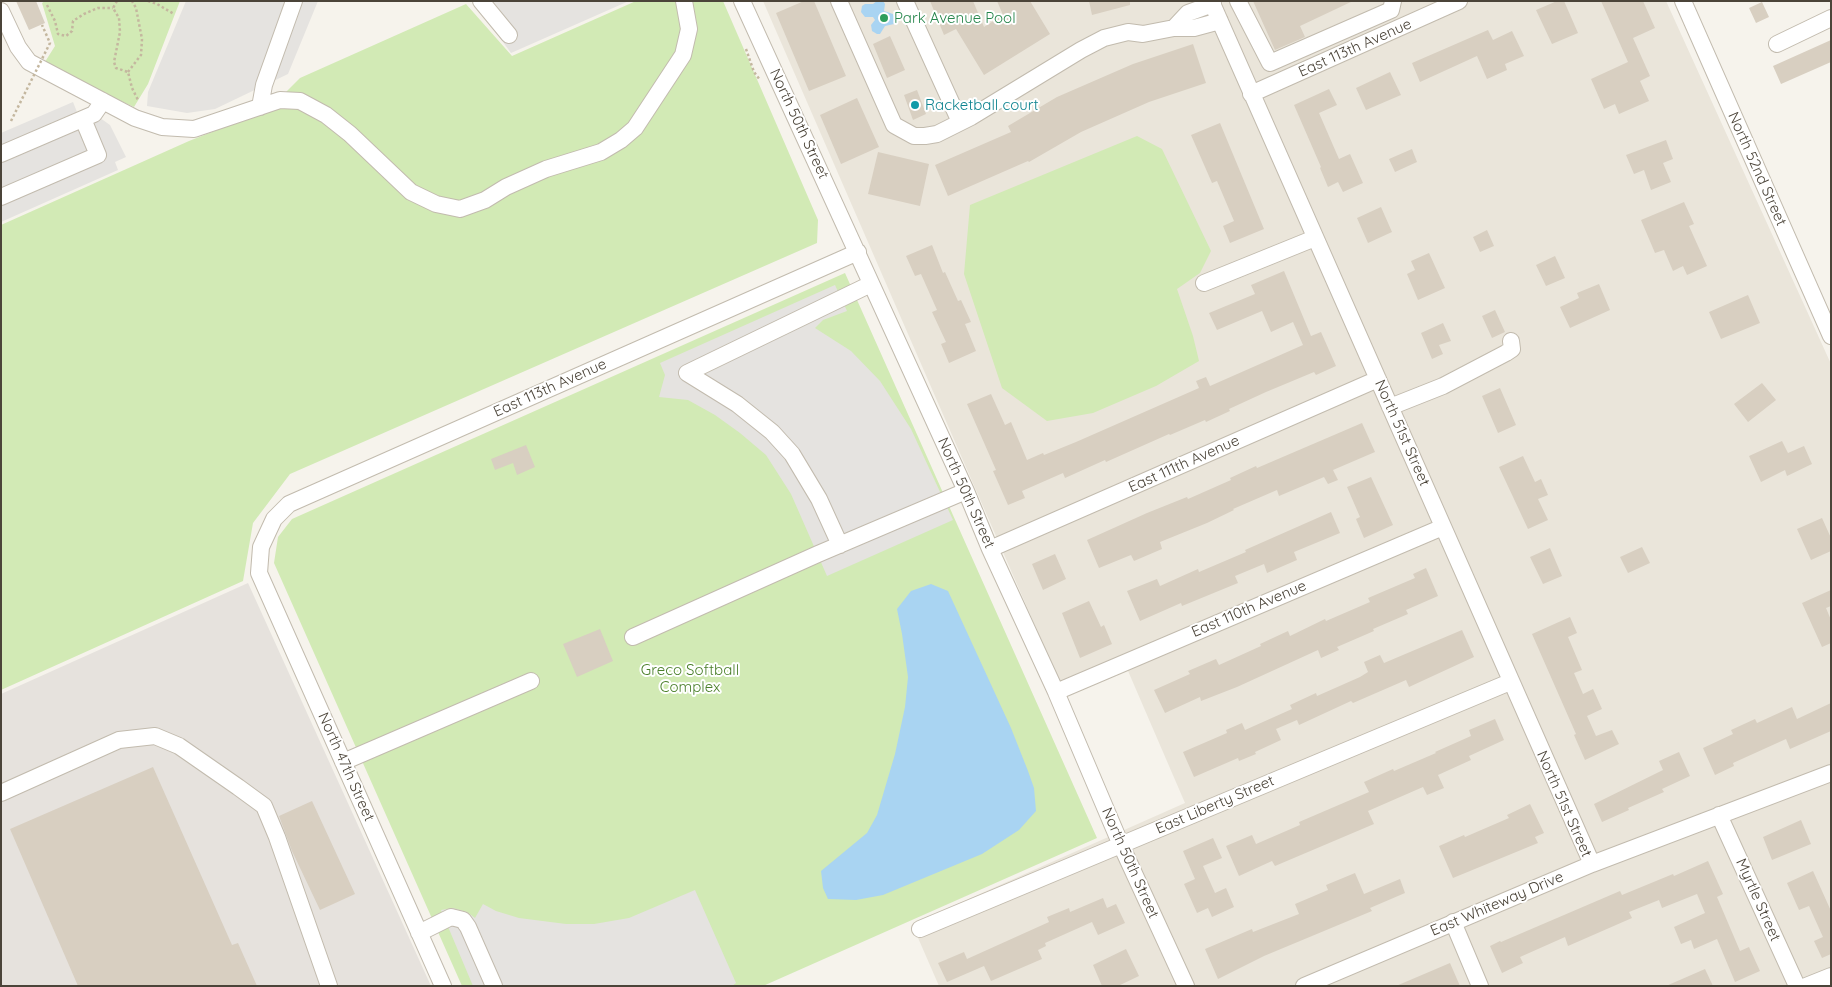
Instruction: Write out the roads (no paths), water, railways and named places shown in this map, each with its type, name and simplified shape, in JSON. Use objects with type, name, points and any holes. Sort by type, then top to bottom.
[{"type":"street","points":[[260,107],[264,86],[294,1]]},
{"type":"street","points":[[481,1],[508,35]]},
{"type":"street","points":[[1,11],[18,47],[29,62],[135,118],[162,127],[194,128],[280,100],[300,101],[326,115],[350,134],[411,192],[436,204],[460,210],[485,200],[506,187],[546,169],[601,152],[621,140],[635,128],[683,55],[689,29],[684,1]]},
{"type":"street","name":"North 50th Street","points":[[742,1],[966,491],[990,549],[1056,692],[1120,845],[1186,986]]},
{"type":"street","points":[[839,1],[894,125],[914,136],[937,134],[1104,38],[1128,32],[1143,34],[1174,28],[1194,28],[1220,21]]},
{"type":"street","points":[[905,1],[960,122]]},
{"type":"street","points":[[1238,1],[1270,63],[1391,10],[1393,1]]},
{"type":"street","name":"East 113th Avenue","points":[[1251,94],[1459,1]]},
{"type":"street","name":"North 52nd Street","points":[[1682,1],[1826,312],[1831,336]]},
{"type":"street","points":[[1174,28],[1188,13],[1212,3]]},
{"type":"street","name":"North 51st Street","points":[[1212,3],[1510,682],[1592,864]]},
{"type":"street","points":[[1777,44],[1831,18]]},
{"type":"street","points":[[1,154],[94,114],[103,102]]},
{"type":"street","points":[[1,197],[98,155],[83,119]]},
{"type":"street","points":[[1204,283],[1315,238]]},
{"type":"street","name":"East 113th Avenue","points":[[261,547],[274,519],[289,504],[858,252]]},
{"type":"street","points":[[840,545],[819,499],[792,454],[772,432],[737,404],[687,373],[871,284]]},
{"type":"street","points":[[1390,407],[1443,386],[1506,353],[1512,349],[1511,342]]},
{"type":"street","name":"East 111th Avenue","points":[[990,549],[1378,379]]},
{"type":"street","points":[[633,637],[966,491]]},
{"type":"street","name":"East 110th Avenue","points":[[1056,692],[1443,526]]},
{"type":"street","name":"North 47th Street","points":[[261,547],[259,573],[442,986]]},
{"type":"street","points":[[343,762],[531,681]]},
{"type":"street","name":"East Liberty Street","points":[[920,929],[1510,682]]},
{"type":"street","points":[[1,793],[119,740],[156,736],[179,746],[264,806],[329,986]]},
{"type":"street","name":"East Whiteway Drive","points":[[1304,986],[1592,864],[1831,773]]},
{"type":"street","name":"Myrtle Street","points":[[1719,815],[1797,986]]},
{"type":"street","points":[[420,933],[451,917],[462,920],[468,927],[494,986]]},
{"type":"street","points":[[1453,922],[1480,986]]},
{"type":"street","points":[[1806,986],[1831,976]]},
{"type":"water","name":"Park Avenue Pool","points":[[877,1],[883,1],[885,4],[884,11],[893,14],[895,19],[894,24],[885,26],[880,34],[872,31],[871,25],[875,20],[873,17],[865,17],[861,12],[862,6],[873,4]]},
{"type":"water","points":[[931,584],[948,591],[1011,728],[1034,788],[1036,811],[1019,830],[982,854],[883,895],[856,900],[828,899],[823,888],[821,871],[867,833],[877,815],[895,754],[905,707],[908,677],[897,609],[911,591]]},
{"type":"place","name":"Park Avenue Pool","points":[[884,18]]},
{"type":"place","name":"Racketball court","points":[[915,105]]},
{"type":"park label","name":"Greco Softball Complex","points":[[690,678]]}]
